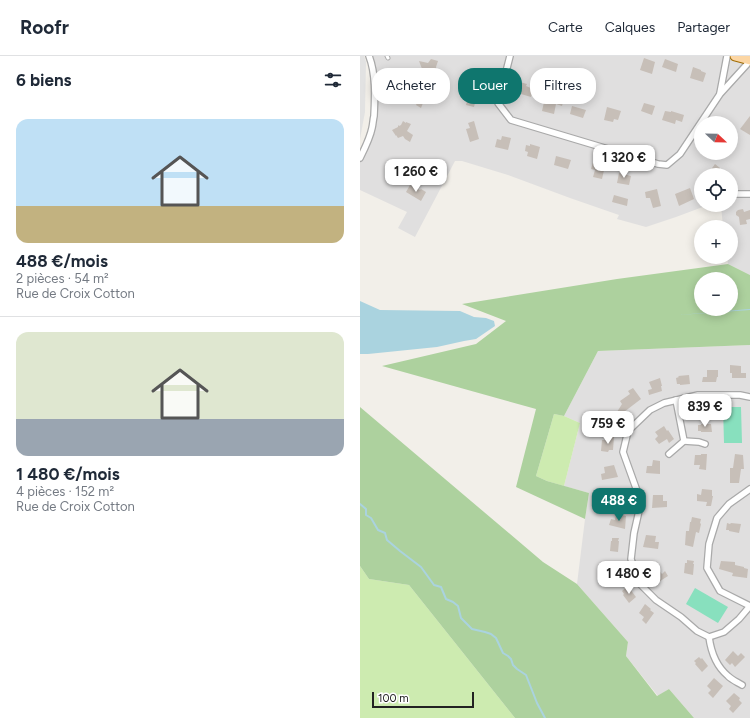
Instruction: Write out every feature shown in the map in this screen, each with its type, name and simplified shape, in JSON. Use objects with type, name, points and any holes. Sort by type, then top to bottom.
[{"type":"main road","points":[[735,56],[750,61]]},
{"type":"street","points":[[360,158],[366,146],[373,120],[374,77],[369,56]]},
{"type":"street","points":[[510,56],[498,103],[511,120],[658,164],[667,165],[680,154],[720,94],[750,61]]},
{"type":"street","points":[[720,94],[728,56]]},
{"type":"street","points":[[738,194],[750,194]]},
{"type":"street","points":[[750,397],[740,395],[698,395],[664,403],[650,410],[628,430],[623,452],[641,502],[634,533],[631,558],[639,583],[656,600],[681,617],[697,631],[709,637],[724,632],[739,619],[750,606],[720,591],[707,568],[709,544],[717,518],[729,504],[750,489]]},
{"type":"street","points":[[676,400],[684,441]]},
{"type":"street","points":[[669,454],[684,441],[705,444]]},
{"type":"street","points":[[709,637],[710,648],[716,662],[728,676],[742,685]]},
{"type":"shaded area","points":[[360,56],[364,56],[366,62],[365,112],[360,139]]},
{"type":"shaded area","points":[[367,56],[750,56],[750,275],[728,264],[738,264],[738,220],[722,220],[722,212],[738,212],[738,168],[694,168],[694,210],[646,227],[617,219],[619,215],[508,175],[462,161],[455,161],[415,237],[398,228],[407,212],[360,190],[360,153],[367,140],[372,115],[372,104],[450,104],[450,68],[372,68],[372,74]]},
{"type":"shaded area","points":[[750,345],[750,718],[694,718],[669,689],[658,696],[626,656],[628,642],[577,584],[589,493],[564,486],[580,423],[564,416],[598,351]]},
{"type":"green space","points":[[728,264],[750,275],[750,345],[598,351],[564,416],[554,414],[536,476],[547,481],[589,493],[585,519],[516,487],[536,409],[382,366],[476,344],[506,321],[462,304],[617,279]]},
{"type":"green space","points":[[360,407],[543,562],[577,584],[628,642],[626,656],[657,696],[669,689],[694,718],[515,718],[409,585],[369,579],[360,566]]},
{"type":"green space","points":[[723,407],[741,407],[742,443],[724,443]]},
{"type":"green space","points":[[554,414],[564,416],[580,423],[564,486],[536,476]]},
{"type":"green space","points":[[360,566],[369,579],[409,585],[515,718],[360,718]]},
{"type":"green space","points":[[695,588],[728,607],[718,623],[686,604]]},
{"type":"water","points":[[360,301],[380,310],[460,311],[474,317],[486,318],[494,321],[495,326],[476,339],[437,347],[360,354]]},
{"type":"water","points":[[749,309],[750,310],[738,311]]},
{"type":"building","points":[[644,58],[655,62],[652,74],[640,70]]},
{"type":"building","points":[[431,59],[438,61],[436,68],[422,68],[419,61],[428,63]]},
{"type":"building","points":[[665,59],[678,64],[676,72],[662,67]]},
{"type":"building","points":[[693,67],[706,73],[703,82],[690,78]]},
{"type":"building","points":[[522,83],[527,84],[526,86],[530,88],[530,97],[522,94]]},
{"type":"building","points":[[644,103],[655,106],[652,115],[641,111]]},
{"type":"building","points":[[416,104],[423,104],[421,108]]},
{"type":"building","points":[[466,104],[475,104],[474,107]]},
{"type":"building","points":[[544,104],[556,104],[554,114],[542,111]]},
{"type":"building","points":[[572,106],[586,110],[583,118],[570,114]]},
{"type":"building","points":[[607,107],[621,111],[618,120],[614,119],[613,122],[604,120]]},
{"type":"building","points":[[665,111],[671,111],[684,115],[682,122],[676,120],[675,124],[662,120]]},
{"type":"building","points":[[750,116],[750,135],[740,129]]},
{"type":"building","points":[[403,121],[411,124],[407,131],[413,135],[410,142],[403,136],[398,138],[392,130],[398,127],[398,125],[401,125]]},
{"type":"building","points":[[474,121],[479,139],[470,142],[466,129],[470,128],[468,123]]},
{"type":"building","points":[[502,136],[511,138],[508,150],[495,147],[497,139],[501,140]]},
{"type":"building","points":[[530,144],[540,147],[537,159],[527,156],[528,152],[525,151],[526,145],[530,146]]},
{"type":"building","points":[[556,156],[571,160],[568,169],[554,165]]},
{"type":"building","points":[[593,162],[605,166],[602,179],[593,177],[595,170],[591,169]]},
{"type":"building","points":[[715,164],[720,168],[712,168]]},
{"type":"building","points":[[619,173],[631,176],[629,185],[617,183]]},
{"type":"building","points":[[410,185],[426,192],[421,201],[406,192]]},
{"type":"building","points":[[690,188],[694,199],[679,206],[675,194]]},
{"type":"building","points":[[657,189],[661,206],[653,208],[650,198],[646,198],[645,192]]},
{"type":"building","points":[[614,195],[628,199],[627,206],[612,202]]},
{"type":"building","points":[[743,209],[744,212],[750,210],[750,219],[746,220],[747,224],[740,225],[739,217],[736,215],[738,210]]},
{"type":"building","points":[[730,365],[741,366],[741,373],[746,373],[746,378],[732,378],[732,373],[730,373]]},
{"type":"building","points":[[707,370],[718,370],[716,382],[702,382],[703,377],[707,377]]},
{"type":"building","points":[[689,375],[690,384],[677,384],[676,378],[679,377],[678,376]]},
{"type":"building","points":[[660,378],[662,391],[649,395],[648,390],[652,389],[649,382]]},
{"type":"building","points":[[633,388],[641,399],[620,415],[623,416],[615,427],[609,424],[611,421],[609,420],[622,404],[620,401],[630,394],[628,391]]},
{"type":"building","points":[[711,424],[712,432],[698,431],[698,425]]},
{"type":"building","points":[[664,426],[674,439],[669,443],[667,439],[659,444],[655,439],[658,436],[655,432]]},
{"type":"building","points":[[609,436],[614,437],[613,450],[609,450],[608,452],[601,451],[602,440],[609,440]]},
{"type":"building","points":[[707,454],[706,470],[699,469],[700,465],[694,465],[695,455]]},
{"type":"building","points":[[735,454],[743,455],[744,469],[741,469],[739,483],[730,483],[730,468],[733,468]]},
{"type":"building","points":[[653,460],[660,461],[660,474],[646,473],[647,466],[652,466]]},
{"type":"building","points":[[614,465],[618,477],[602,480],[601,474],[605,473],[604,467]]},
{"type":"building","points":[[621,489],[624,502],[616,503],[614,490]]},
{"type":"building","points":[[702,489],[712,490],[713,496],[711,506],[706,506],[707,502],[697,501],[697,494],[701,495]]},
{"type":"building","points":[[653,495],[663,495],[663,501],[667,501],[667,507],[652,508]]},
{"type":"building","points":[[616,514],[626,516],[625,529],[609,525],[611,519],[615,520]]},
{"type":"building","points":[[692,517],[701,519],[699,533],[696,532],[693,547],[685,545],[686,531],[689,531]]},
{"type":"building","points":[[727,523],[741,524],[739,533],[726,530]]},
{"type":"building","points":[[646,535],[656,536],[655,542],[659,542],[658,549],[643,547]]},
{"type":"building","points":[[612,538],[619,538],[618,552],[610,551]]},
{"type":"building","points":[[687,560],[694,561],[693,575],[684,573],[685,563],[687,563]]},
{"type":"building","points":[[721,561],[735,562],[735,565],[748,569],[747,578],[732,576],[733,573],[719,569]]},
{"type":"building","points":[[619,563],[622,575],[607,578],[605,571],[610,571],[609,565]]},
{"type":"building","points":[[657,568],[662,574],[665,571],[668,576],[657,583],[654,580],[653,581],[648,574]]},
{"type":"building","points":[[627,587],[636,597],[629,603],[622,591]]},
{"type":"building","points":[[645,604],[654,613],[646,624],[642,620],[644,617],[639,613]]},
{"type":"building","points":[[733,651],[738,656],[741,653],[745,657],[735,667],[732,663],[730,665],[725,660]]},
{"type":"building","points":[[699,657],[701,659],[702,658],[708,666],[702,672],[694,661]]},
{"type":"building","points":[[714,678],[723,686],[713,698],[708,693],[711,690],[707,686]]},
{"type":"building","points":[[734,693],[740,698],[739,700],[742,703],[733,713],[729,709],[731,706],[726,701]]},
{"type":"waterway","points":[[360,504],[366,509],[366,515],[371,518],[378,530],[385,533],[387,540],[421,567],[434,585],[441,587],[446,599],[458,606],[461,618],[472,629],[491,634],[496,638],[503,653],[511,659],[513,665],[517,669],[526,675],[537,703],[545,718]]}]
